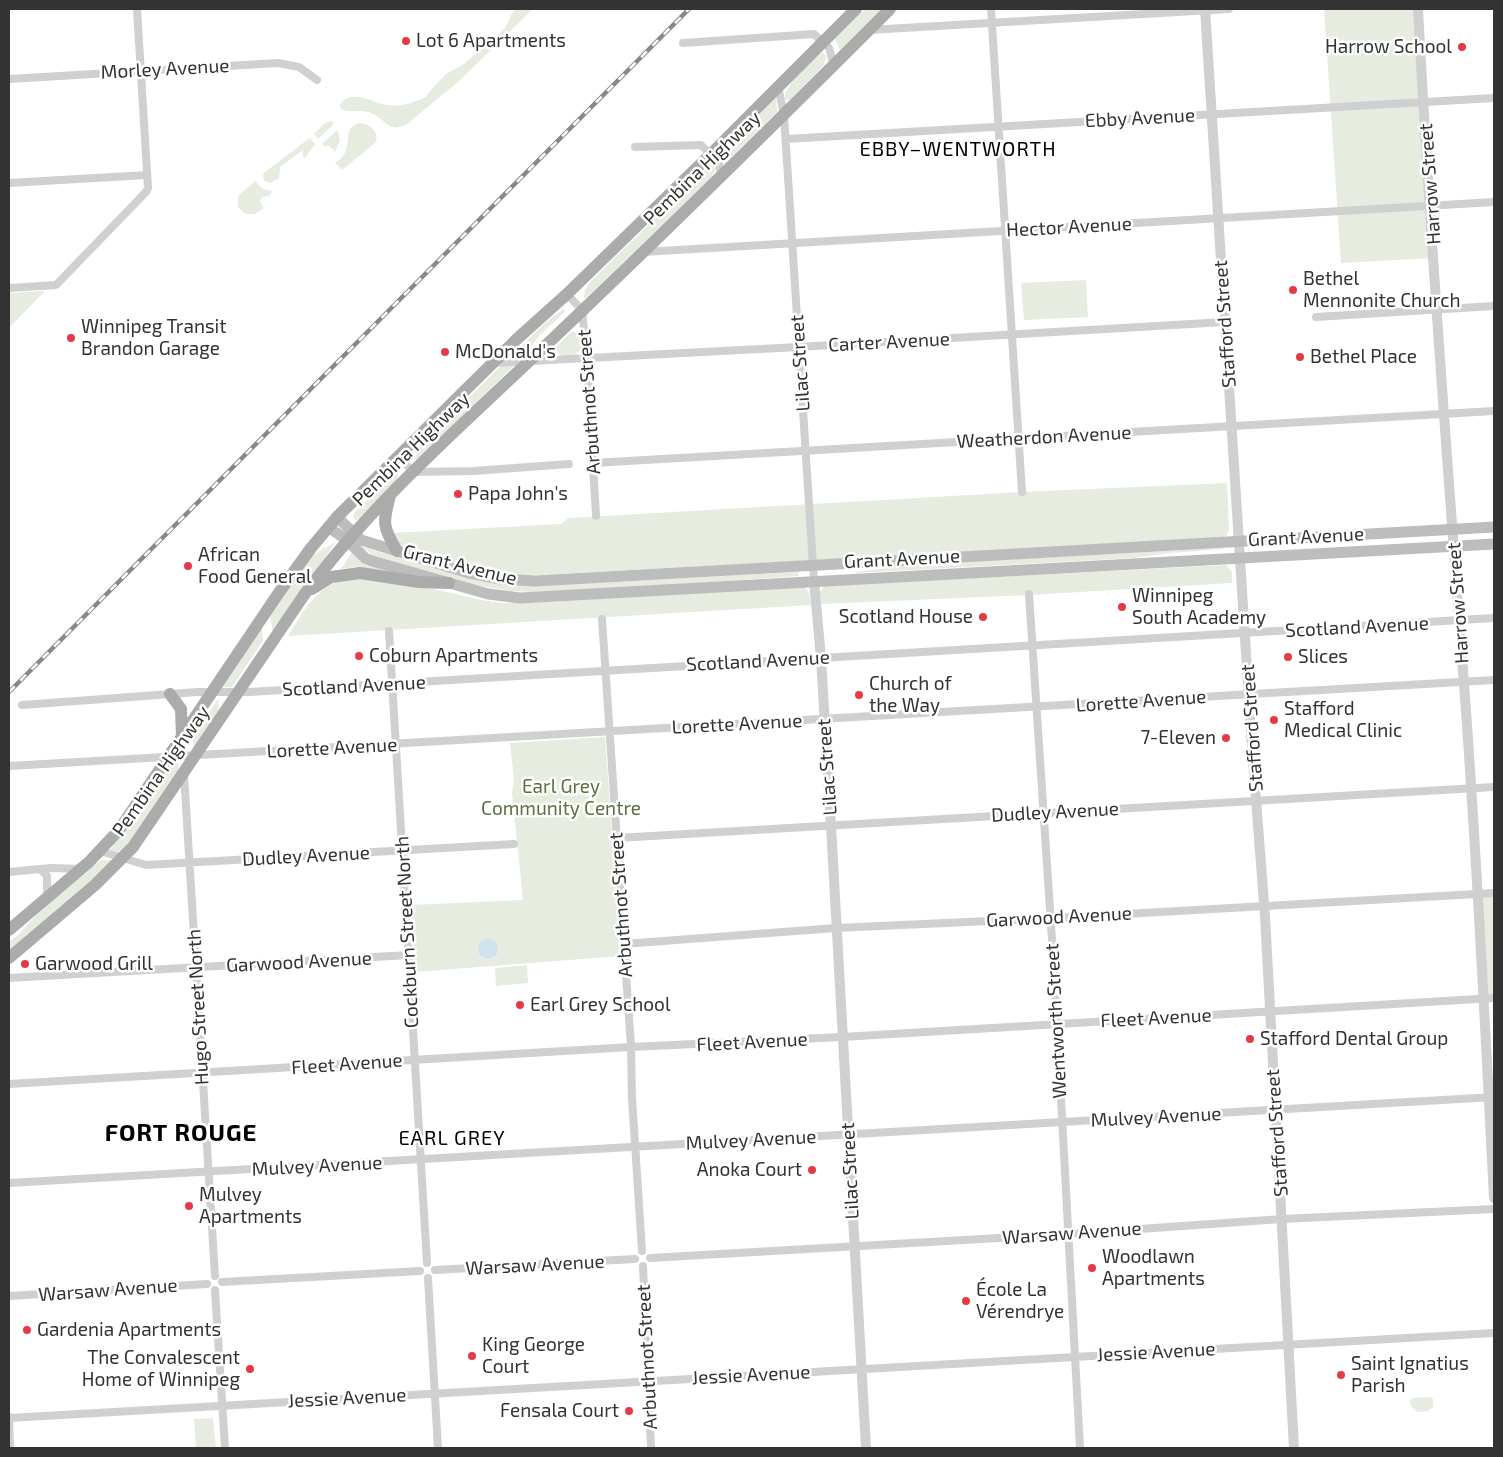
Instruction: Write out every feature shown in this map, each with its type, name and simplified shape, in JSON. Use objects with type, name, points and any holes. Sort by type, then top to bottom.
[{"type":"main road","name":"Pembina Highway","points":[[9,930],[100,852],[119,830],[291,575],[333,522],[493,363],[711,154],[856,9]]},
{"type":"main road","name":"Pembina Highway","points":[[9,958],[95,885],[123,858],[184,773],[188,757],[237,693],[304,595],[350,536],[413,472],[784,115],[890,9]]},
{"type":"main road","points":[[390,495],[385,517],[386,532],[397,551]]},
{"type":"main road","name":"Grant Avenue","points":[[333,522],[350,536],[361,554],[372,561],[488,594],[520,598],[1494,544]]},
{"type":"main road","name":"Grant Avenue","points":[[350,536],[468,573],[500,579],[535,581],[1494,527]]},
{"type":"main road","points":[[304,595],[331,576],[360,573],[419,582],[449,583]]},
{"type":"main road","points":[[262,617],[268,637],[264,654]]},
{"type":"main road","points":[[170,694],[181,709],[182,737]]},
{"type":"street","points":[[9,288],[56,285],[148,188],[137,9]]},
{"type":"street","points":[[991,9],[1022,492]]},
{"type":"street","name":"Stafford Street","points":[[1205,9],[1264,907],[1294,1448]]},
{"type":"street","points":[[869,30],[1228,9]]},
{"type":"street","name":"Harrow Street","points":[[1418,9],[1472,789],[1483,998],[1492,1097],[1494,1198]]},
{"type":"street","points":[[683,43],[814,34],[829,48],[834,65]]},
{"type":"street","name":"Morley Avenue","points":[[9,79],[285,63],[299,67],[317,80]]},
{"type":"street","name":"Lilac Street","points":[[778,86],[784,115],[786,139],[812,565],[821,658],[866,1448]]},
{"type":"street","name":"Ebby Avenue","points":[[786,139],[1494,98]]},
{"type":"street","points":[[635,147],[701,145],[719,163],[720,177]]},
{"type":"street","points":[[9,183],[147,175]]},
{"type":"street","name":"Hector Avenue","points":[[643,252],[1494,202]]},
{"type":"street","name":"Arbuthnot Street","points":[[567,294],[582,310],[587,359],[596,516]]},
{"type":"street","points":[[1316,316],[1494,306]]},
{"type":"street","name":"Carter Avenue","points":[[493,363],[1225,322]]},
{"type":"street","name":"Weatherdon Avenue","points":[[593,463],[1494,411]]},
{"type":"street","points":[[398,456],[413,472],[474,471],[569,464]]},
{"type":"street","name":"Wentworth Street","points":[[1029,594],[1054,970],[1080,1448]]},
{"type":"street","name":"Scotland Avenue","points":[[22,705],[170,694],[237,693],[1494,618]]},
{"type":"street","name":"Arbuthnot Street","points":[[602,619],[631,1048],[642,1251]]},
{"type":"street","name":"Cockburn Street North","points":[[390,631],[427,1263]]},
{"type":"street","name":"Lorette Avenue","points":[[9,766],[1494,680]]},
{"type":"street","points":[[182,737],[188,757]]},
{"type":"street","name":"Hugo Street North","points":[[184,773],[214,1276]]},
{"type":"street","name":"Dudley Avenue","points":[[617,838],[1494,787]]},
{"type":"street","name":"Dudley Avenue","points":[[100,852],[146,865],[514,844]]},
{"type":"street","points":[[9,872],[64,867],[81,869]]},
{"type":"street","points":[[40,869],[47,876],[47,898]]},
{"type":"street","name":"Garwood Avenue","points":[[624,944],[836,928],[1264,907],[1494,893]]},
{"type":"street","name":"Garwood Avenue","points":[[9,978],[409,956]]},
{"type":"street","name":"Fleet Avenue","points":[[9,1084],[1494,998]]},
{"type":"street","name":"Mulvey Avenue","points":[[9,1184],[1492,1097]]},
{"type":"street","name":"Warsaw Avenue","points":[[650,1258],[1069,1234],[1282,1219],[1494,1209]]},
{"type":"street","points":[[642,1251],[648,1254],[650,1258],[649,1263],[643,1266],[637,1263],[635,1259],[636,1255],[642,1251]]},
{"type":"street","name":"Warsaw Avenue","points":[[435,1270],[635,1259]]},
{"type":"street","points":[[420,1271],[421,1266],[427,1263],[434,1266],[434,1274],[428,1278]]},
{"type":"street","name":"Arbuthnot Street","points":[[643,1266],[651,1448]]},
{"type":"street","points":[[420,1271],[422,1275],[428,1278]]},
{"type":"street","points":[[222,1282],[420,1271]]},
{"type":"street","points":[[214,1276],[219,1277],[222,1282],[220,1289],[216,1290],[211,1289],[208,1284],[210,1277],[214,1276]]},
{"type":"street","points":[[428,1278],[438,1448]]},
{"type":"street","name":"Warsaw Avenue","points":[[9,1296],[208,1284]]},
{"type":"street","points":[[216,1290],[225,1448]]},
{"type":"street","name":"Jessie Avenue","points":[[9,1417],[1494,1333]]},
{"type":"street","points":[[9,1417],[10,1448]]},
{"type":"green space","points":[[514,9],[533,9],[458,82],[407,124],[395,127],[368,112],[341,109],[340,105],[350,97],[362,98],[382,104],[398,105],[407,104],[426,97],[446,74],[464,64],[505,28]]},
{"type":"green space","points":[[865,9],[881,9],[840,50],[835,39]]},
{"type":"green space","points":[[1324,9],[1418,9],[1434,258],[1341,263]]},
{"type":"green space","points":[[822,52],[826,56],[824,65],[791,99],[785,99],[793,80]]},
{"type":"green space","points":[[776,98],[777,112],[725,163],[722,152]]},
{"type":"green space","points":[[333,121],[333,125],[318,139],[314,134],[325,123]]},
{"type":"green space","points":[[359,123],[367,125],[375,131],[376,142],[342,170],[335,163],[342,158],[345,152],[349,131],[354,125]]},
{"type":"green space","points":[[338,131],[340,140],[335,152],[328,145],[325,147],[322,144]]},
{"type":"green space","points":[[310,138],[315,144],[305,158],[303,157],[303,150],[280,167],[279,178],[270,183],[264,181],[263,175],[265,172]]},
{"type":"green space","points":[[713,162],[717,167],[711,178],[584,298],[585,290],[590,282]]},
{"type":"green space","points":[[255,181],[263,189],[272,191],[270,195],[261,198],[260,202],[264,208],[255,214],[245,214],[238,207],[238,196]]},
{"type":"green space","points":[[1086,280],[1088,317],[1024,320],[1021,283]]},
{"type":"green space","points":[[45,291],[9,328],[9,293]]},
{"type":"green space","points":[[563,309],[565,312],[540,335],[523,357],[510,357],[544,324]]},
{"type":"green space","points":[[571,332],[580,336],[583,341],[582,346],[574,355],[562,355],[556,351],[557,346]]},
{"type":"green space","points":[[515,365],[416,460],[418,450],[497,369],[502,366]]},
{"type":"green space","points":[[400,469],[397,480],[356,521],[353,517],[355,512]]},
{"type":"green space","points":[[1227,483],[1229,530],[1223,538],[521,576],[461,564],[403,547],[398,544],[391,533],[561,524],[568,518],[1022,492]]},
{"type":"green space","points":[[336,542],[273,633],[270,615],[311,556]]},
{"type":"green space","points":[[362,547],[475,579],[538,586],[798,572],[798,576],[654,586],[534,592],[511,591],[475,585],[374,556]]},
{"type":"green space","points":[[1225,549],[1133,558],[856,573],[907,565]]},
{"type":"green space","points":[[352,552],[361,562],[382,569],[382,571],[355,567],[341,569]]},
{"type":"green space","points":[[1226,565],[1232,572],[1232,583],[1029,595],[821,604],[820,592],[824,586]]},
{"type":"green space","points":[[353,577],[412,584],[502,603],[549,602],[801,586],[808,591],[811,605],[288,636],[307,607],[321,591],[341,580]]},
{"type":"green space","points":[[262,627],[263,641],[232,687],[222,687]]},
{"type":"green space","points":[[218,699],[219,712],[194,749],[193,737]]},
{"type":"green space","name":"Earl Grey Community Centre","points":[[605,737],[621,956],[415,972],[411,905],[523,900],[512,793],[514,780],[510,743]]},
{"type":"green space","points":[[178,762],[179,772],[123,853],[110,850],[166,768]]},
{"type":"green space","points":[[101,860],[116,860],[9,952],[9,942],[43,908]]},
{"type":"green space","points":[[1494,893],[1494,998],[1483,998],[1477,895]]},
{"type":"green space","points":[[527,965],[528,983],[496,986],[495,968]]},
{"type":"green space","points":[[1431,1397],[1433,1399],[1433,1407],[1428,1411],[1417,1412],[1411,1406],[1410,1400],[1414,1398]]},
{"type":"green space","points":[[213,1418],[216,1448],[196,1448],[194,1419]]},
{"type":"water","points":[[488,939],[495,942],[498,949],[495,956],[488,959],[481,956],[478,949],[481,942]]},
{"type":"railway","points":[[9,692],[689,9]]},
{"type":"place","name":"Lot 6 Apartments","points":[[406,41]]},
{"type":"place","name":"Harrow School","points":[[1462,47]]},
{"type":"place","name":"Bethel Mennonite Church","points":[[1293,290]]},
{"type":"place","name":"Winnipeg Transit Brandon Garage","points":[[71,338]]},
{"type":"place","name":"McDonald's","points":[[445,352]]},
{"type":"place","name":"Bethel Place","points":[[1300,357]]},
{"type":"place","name":"Papa John's","points":[[458,494]]},
{"type":"place","name":"African Food General","points":[[188,566]]},
{"type":"place","name":"Winnipeg South Academy","points":[[1122,607]]},
{"type":"place","name":"Scotland House","points":[[983,617]]},
{"type":"place","name":"Coburn Apartments","points":[[359,656]]},
{"type":"place","name":"Slices","points":[[1288,657]]},
{"type":"place","name":"Church of the Way","points":[[859,695]]},
{"type":"place","name":"Stafford Medical Clinic","points":[[1274,720]]},
{"type":"place","name":"7-Eleven","points":[[1226,738]]},
{"type":"place","name":"Garwood Grill","points":[[25,964]]},
{"type":"place","name":"Earl Grey School","points":[[520,1005]]},
{"type":"place","name":"Stafford Dental Group","points":[[1250,1039]]},
{"type":"place","name":"Anoka Court","points":[[812,1170]]},
{"type":"place","name":"Mulvey Apartments","points":[[189,1206]]},
{"type":"place","name":"Woodlawn Apartments","points":[[1092,1268]]},
{"type":"place","name":"École La Vérendrye","points":[[966,1301]]},
{"type":"place","name":"Gardenia Apartments","points":[[27,1330]]},
{"type":"place","name":"King George Court","points":[[472,1356]]},
{"type":"place","name":"The Convalescent Home of Winnipeg","points":[[250,1369]]},
{"type":"place","name":"Saint Ignatius Parish","points":[[1341,1375]]},
{"type":"place","name":"Fensala Court","points":[[629,1411]]},
{"type":"district","name":"EBBY–WENTWORTH","points":[[958,149]]},
{"type":"district","name":"FORT ROUGE","points":[[181,1133]]},
{"type":"district","name":"EARL GREY","points":[[452,1138]]}]
